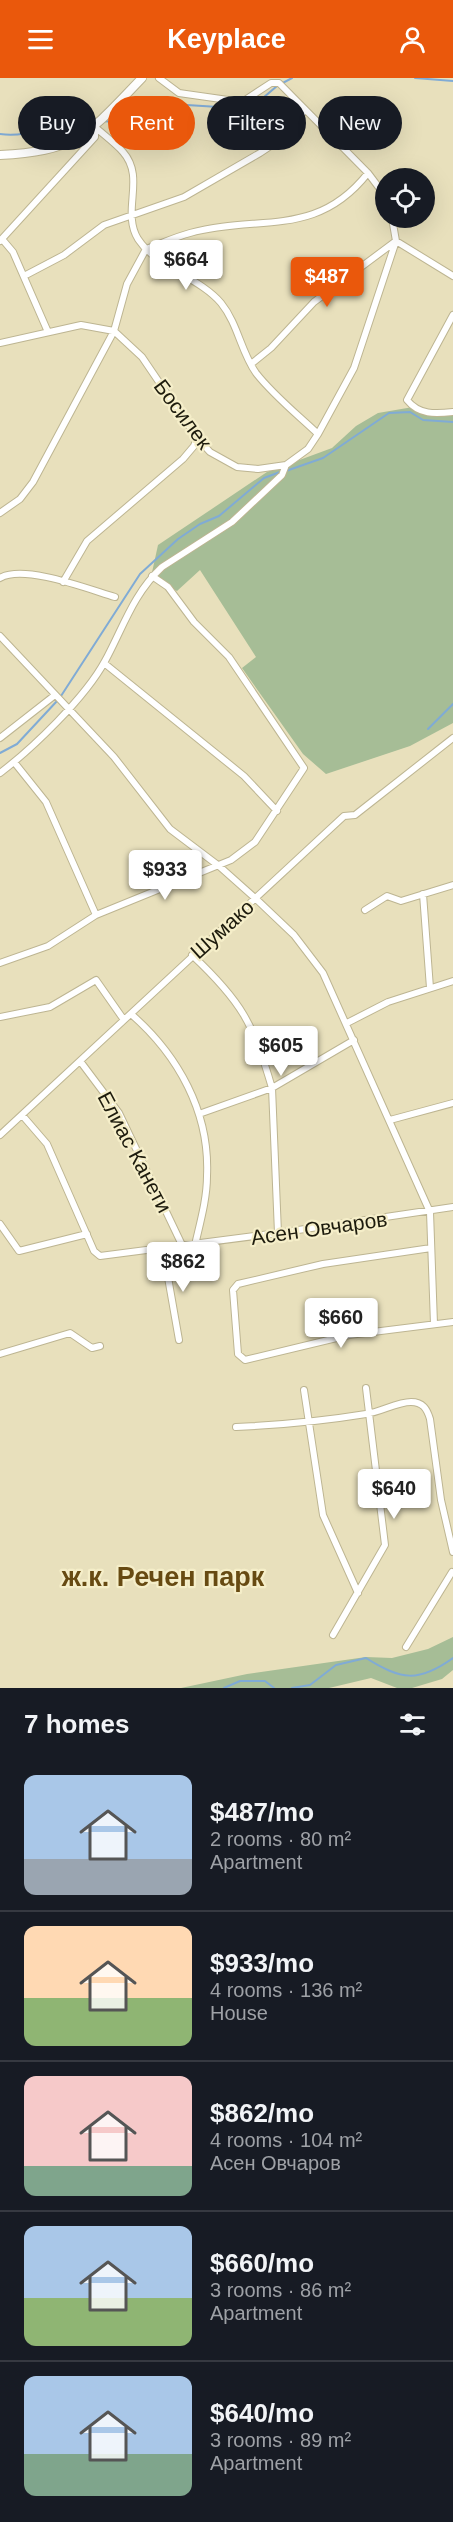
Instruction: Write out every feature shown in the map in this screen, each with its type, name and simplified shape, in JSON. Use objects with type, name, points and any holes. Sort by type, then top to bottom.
[{"type":"street","points":[[96,127],[142,78]]},
{"type":"street","points":[[159,78],[179,93],[207,97]]},
{"type":"street","points":[[251,96],[271,83],[281,85],[292,96]]},
{"type":"street","points":[[306,111],[375,182]]},
{"type":"street","points":[[96,129],[123,152],[133,169],[131,225],[146,249],[206,289],[221,303],[233,321],[257,374],[318,435]]},
{"type":"street","points":[[0,155],[36,150]]},
{"type":"street","points":[[48,332],[13,252],[1,240],[83,150]]},
{"type":"street","points":[[24,276],[64,255],[104,225],[184,197],[265,150]]},
{"type":"street","points":[[0,513],[20,499],[33,482],[114,331],[127,284],[146,249],[190,232],[301,219],[343,200],[368,173]]},
{"type":"street","points":[[0,772],[14,762],[68,709],[104,663],[120,626],[152,576],[162,567],[232,522],[282,475],[286,465],[308,449],[354,368],[396,241],[394,228]]},
{"type":"street","points":[[251,364],[271,348],[314,302],[396,241]]},
{"type":"street","points":[[396,241],[453,276]]},
{"type":"street","points":[[453,315],[407,400],[413,407],[429,414],[453,412]]},
{"type":"street","points":[[0,343],[81,325],[114,331]]},
{"type":"street","name":"Босилек","points":[[114,331],[142,357],[197,438],[210,452],[237,467],[258,469],[286,465]]},
{"type":"street","points":[[63,582],[87,541],[183,459],[194,446],[197,438]]},
{"type":"street","points":[[0,578],[6,574],[24,573],[115,597]]},
{"type":"street","points":[[0,963],[48,946],[96,915],[219,866],[248,849],[277,811],[303,768],[225,652],[194,622],[168,587],[152,576]]},
{"type":"street","points":[[0,636],[114,757],[170,830],[219,866],[255,898],[294,935],[323,973],[430,1212],[434,1324]]},
{"type":"street","points":[[104,663],[244,776],[277,811]]},
{"type":"street","points":[[0,738],[54,695]]},
{"type":"street","name":"Шумако","points":[[0,1135],[344,816],[355,815],[453,738]]},
{"type":"street","points":[[14,762],[46,802],[96,915]]},
{"type":"street","points":[[365,910],[378,904],[387,896],[401,901],[453,885]]},
{"type":"street","points":[[423,894],[430,988]]},
{"type":"street","points":[[192,955],[223,984],[240,1006],[253,1029],[272,1088],[279,1233]]},
{"type":"street","points":[[0,1017],[50,1007],[96,980],[124,1020]]},
{"type":"street","points":[[346,1023],[388,1002],[453,981]]},
{"type":"street","points":[[131,1014],[167,1050],[187,1083],[199,1114],[207,1176],[195,1245]]},
{"type":"street","points":[[199,1114],[272,1088],[354,1040]]},
{"type":"street","name":"Елиас Канети","points":[[80,1061],[118,1113],[183,1247]]},
{"type":"street","points":[[390,1120],[453,1102]]},
{"type":"street","points":[[0,1224],[20,1251],[87,1234],[47,1144],[22,1115]]},
{"type":"street","name":"Асен Овчаров","points":[[87,1234],[94,1251],[100,1256],[183,1247],[453,1207]]},
{"type":"street","points":[[430,1248],[324,1264],[238,1284],[233,1290],[238,1354],[245,1360],[349,1335],[453,1322]]},
{"type":"street","points":[[163,1249],[179,1340]]},
{"type":"street","points":[[0,1354],[70,1333],[92,1348],[100,1346]]},
{"type":"street","points":[[333,1635],[385,1545],[366,1388]]},
{"type":"street","points":[[304,1390],[326,1526],[358,1593]]},
{"type":"street","points":[[236,1427],[308,1423],[370,1414],[410,1402],[420,1404],[427,1410],[441,1500],[453,1552]]},
{"type":"street","points":[[406,1647],[453,1572]]},
{"type":"street","points":[[441,1588],[453,1581]]},
{"type":"green space","points":[[413,407],[429,414],[453,412],[453,723],[410,746],[326,774],[303,754],[242,668],[256,657],[200,570],[177,591],[151,577],[158,545],[267,472],[332,448],[356,426],[378,413]]},
{"type":"green space","points":[[453,1637],[453,1670],[442,1679],[412,1688],[397,1688],[371,1678],[329,1688],[181,1688],[247,1674],[366,1657],[392,1658],[428,1649]]},
{"type":"waterway","points":[[102,121],[143,124],[171,104],[250,109],[277,86],[292,78]]},
{"type":"waterway","points":[[415,78],[453,81]]},
{"type":"waterway","points":[[0,134],[24,134],[72,122],[97,121]]},
{"type":"waterway","points":[[286,471],[323,458],[389,413],[410,412],[423,420],[453,422]]},
{"type":"waterway","points":[[61,696],[140,574],[178,539],[200,524],[219,516],[264,478],[280,472]]},
{"type":"waterway","points":[[0,753],[17,744],[57,701]]},
{"type":"waterway","points":[[428,729],[453,704]]},
{"type":"waterway","points":[[292,1688],[310,1685],[336,1665],[366,1658],[389,1671],[410,1676],[430,1672],[453,1658]]},
{"type":"waterway","points":[[224,1688],[240,1681],[265,1681],[274,1688]]},
{"type":"district","name":"ж.к. Речен парк","points":[[163,1577]]}]
